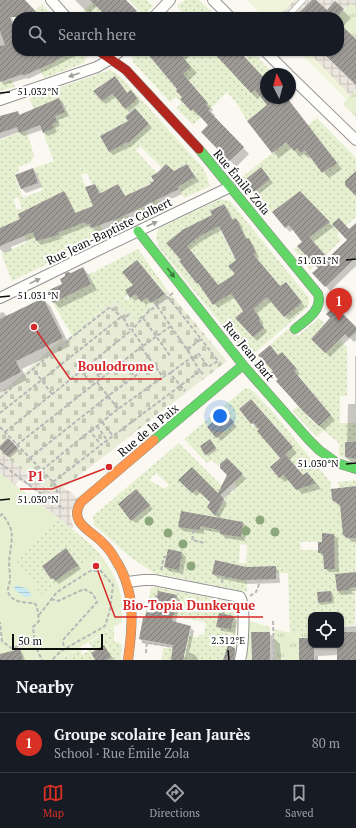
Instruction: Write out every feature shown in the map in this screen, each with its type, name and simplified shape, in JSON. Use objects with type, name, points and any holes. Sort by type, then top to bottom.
[{"type":"street","points":[[51,0],[62,12]]},
{"type":"street","points":[[159,12],[170,0]]},
{"type":"street","points":[[213,0],[225,12]]},
{"type":"street","name":"Rue Émile Zola","points":[[105,56],[126,70],[198,149],[320,297],[320,303],[317,309],[295,329]]},
{"type":"street","points":[[0,100],[91,69],[101,65],[114,56]]},
{"type":"street","points":[[269,56],[282,68]]},
{"type":"street","points":[[296,82],[356,140]]},
{"type":"street","name":"Rue Jean-Baptiste Colbert","points":[[0,298],[230,187]]},
{"type":"street","name":"Rue Jean Bart","points":[[138,231],[243,365],[314,446],[337,463],[356,469]]},
{"type":"street","name":"Rue de la Paix","points":[[76,517],[76,508],[81,502],[243,365]]},
{"type":"street","points":[[76,517],[80,523],[107,547],[119,563],[127,582],[131,598],[132,611],[128,660]]},
{"type":"street","points":[[127,582],[144,580],[159,581],[239,596],[243,602],[242,650],[240,660]]},
{"type":"lane","points":[[292,12],[303,0]]},
{"type":"path","points":[[5,432],[182,287]]},
{"type":"path","points":[[42,470],[118,409],[192,358],[199,354],[208,367],[218,361],[168,297]]},
{"type":"path","points":[[157,306],[203,374]]},
{"type":"path","points":[[0,398],[61,345],[70,340],[110,307],[124,320],[163,377]]},
{"type":"path","points":[[124,320],[129,314]]},
{"type":"path","points":[[0,413],[121,317]]},
{"type":"path","points":[[143,318],[171,357]]},
{"type":"path","points":[[17,445],[142,346],[171,326]]},
{"type":"path","points":[[187,350],[201,339]]},
{"type":"path","points":[[30,458],[108,396],[153,363]]},
{"type":"path","points":[[89,364],[101,379]]},
{"type":"path","points":[[32,369],[52,394]]},
{"type":"path","points":[[81,370],[92,386]]},
{"type":"path","points":[[53,482],[200,371]]},
{"type":"path","points":[[170,373],[185,391]]},
{"type":"path","points":[[97,382],[118,409]]},
{"type":"path","points":[[102,422],[113,436]]},
{"type":"path","points":[[97,426],[107,440]]},
{"type":"path","points":[[0,427],[53,482],[58,489],[58,506]]},
{"type":"path","points":[[90,432],[101,445]]},
{"type":"path","points":[[0,463],[58,506],[76,517]]},
{"type":"path","points":[[0,516],[2,514],[9,523],[12,538],[9,556],[8,592],[11,598],[25,603],[36,604],[39,616],[38,622],[33,627],[34,643],[42,660]]},
{"type":"path","points":[[194,530],[192,540],[205,543]]},
{"type":"path","points":[[159,581],[164,557],[166,557]]},
{"type":"path","points":[[39,616],[57,592],[90,570],[101,571],[113,585],[110,610],[105,626],[64,649],[52,660]]},
{"type":"path","points":[[243,602],[256,592],[261,580]]},
{"type":"path","points":[[51,599],[58,601],[84,589],[93,594],[97,602],[63,640],[64,649]]},
{"type":"path","points":[[153,610],[156,596],[157,597]]},
{"type":"path","points":[[273,621],[274,660]]},
{"type":"path","points":[[0,622],[2,641],[11,648],[34,643]]},
{"type":"path","points":[[130,640],[173,647]]},
{"type":"path","points":[[146,653],[147,642]]},
{"type":"path","points":[[316,654],[316,660]]},
{"type":"green space","points":[[129,0],[147,0],[153,6],[148,12],[140,12]]},
{"type":"green space","points":[[185,0],[199,0],[212,12],[182,12],[177,6]]},
{"type":"green space","points":[[247,0],[356,0],[356,7],[351,4],[342,12],[259,12]]},
{"type":"green space","points":[[93,2],[104,12],[82,12]]},
{"type":"green space","points":[[42,4],[49,12],[33,12]]},
{"type":"green space","points":[[351,4],[356,7],[356,39],[344,28],[344,12],[342,12]]},
{"type":"green space","points":[[344,28],[356,39],[356,89],[347,100],[303,56],[344,56]]},
{"type":"green space","points":[[34,56],[87,56],[84,63],[44,78]]},
{"type":"green space","points":[[132,56],[149,56],[169,79],[165,66],[176,56],[217,56],[235,75],[248,82],[244,86],[251,93],[255,89],[260,74],[260,104],[267,105],[247,121],[238,105],[227,92],[210,109],[206,105],[208,103],[187,80],[176,91],[182,97],[180,99],[201,117],[193,125],[176,108],[182,103],[176,97],[170,102],[133,62]]},
{"type":"green space","points":[[248,56],[256,56],[268,68],[260,68],[260,74],[249,62],[244,60]]},
{"type":"green space","points":[[110,70],[119,75],[204,169],[210,186],[184,198],[177,187],[195,176],[187,164],[174,171],[166,164],[162,168],[140,146],[136,151],[157,173],[152,176],[154,181],[133,193],[140,208],[158,199],[163,208],[138,220],[118,184],[112,187],[99,204],[95,184],[92,185],[87,173],[81,175],[93,206],[80,211],[86,225],[90,223],[92,228],[100,225],[105,236],[12,281],[1,254],[27,242],[18,220],[0,228],[0,140],[26,130],[34,155],[31,162],[18,167],[19,172],[14,174],[23,198],[43,190],[34,168],[54,161],[43,133],[53,128],[52,124],[57,122],[55,116],[65,111],[59,98],[34,109],[29,98]],"holes":[[[115,76],[121,85],[105,95],[107,97],[102,101],[93,90]],[[135,108],[149,124],[139,133],[125,117]],[[18,197],[22,208],[17,210],[13,199]],[[30,220],[57,235],[36,241]]]},
{"type":"green space","points":[[12,80],[15,87],[0,91],[0,83]]},
{"type":"green space","points":[[356,89],[356,117],[343,104]]},
{"type":"green space","points":[[317,118],[356,158],[356,217],[346,226],[339,218],[332,224],[339,232],[337,235],[341,240],[326,255],[309,237],[314,233],[288,200],[268,214],[237,181]],"holes":[[[324,146],[337,163],[322,173],[310,156]]]},
{"type":"green space","points":[[221,199],[230,201],[309,298],[308,307],[249,358],[159,248],[156,237],[159,228]],"holes":[[[224,204],[232,220],[236,218],[244,240],[256,253],[237,262],[210,211]],[[191,252],[209,274],[197,284],[179,262]],[[286,282],[302,302],[284,317],[279,310],[273,292],[262,302],[259,298],[277,290]],[[235,290],[213,305],[206,294]],[[243,311],[258,320],[264,328],[253,337],[235,318]]]},
{"type":"green space","points":[[128,214],[133,224],[117,230],[113,221]]},
{"type":"green space","points":[[297,246],[315,265],[310,270],[293,249]]},
{"type":"green space","points":[[138,249],[168,291],[136,320],[114,299],[72,336],[53,303],[92,283],[88,275]],"holes":[[[152,277],[165,293],[152,303],[147,297],[141,302],[136,294],[127,300],[125,297],[128,295],[125,290],[133,285],[136,289]]]},
{"type":"green space","points":[[168,291],[227,361],[63,488],[61,486],[53,493],[0,453],[0,394],[62,339],[65,342],[114,299],[136,320]]},
{"type":"green space","points":[[319,318],[324,323],[320,328],[321,330],[311,339],[324,352],[339,340],[347,347],[347,396],[340,396],[340,423],[356,423],[356,442],[345,441],[345,458],[339,455],[339,443],[323,430],[317,437],[292,411],[298,406],[302,410],[303,409],[309,415],[308,417],[319,426],[331,415],[294,371],[296,369],[284,361],[265,378],[251,361],[258,355],[269,367],[280,357],[270,345],[290,327],[298,336]]},
{"type":"green space","points":[[245,388],[251,389],[272,411],[331,483],[332,501],[356,500],[341,512],[341,517],[344,517],[346,537],[356,538],[355,625],[344,626],[344,612],[308,612],[308,630],[290,632],[288,573],[276,573],[275,566],[246,567],[247,592],[154,573],[129,556],[94,525],[93,516],[179,443],[222,486],[214,501],[211,500],[208,504],[212,507],[213,504],[220,507],[228,492],[232,494],[236,485],[234,483],[243,474],[227,458],[218,466],[212,460],[207,463],[184,439]],"holes":[[[251,399],[266,417],[253,427],[239,409]],[[272,422],[293,447],[285,454],[303,475],[307,472],[316,483],[296,490],[283,474],[278,477],[270,467],[280,458],[259,433]],[[156,473],[169,485],[165,489],[149,480]],[[300,542],[318,542],[318,545],[334,544],[335,569],[324,569],[323,553],[318,553],[318,550],[301,550]],[[240,544],[247,545],[246,563],[239,563]],[[168,549],[182,552],[179,570],[164,567]],[[331,591],[332,601],[318,603],[317,592]]]},
{"type":"green space","points":[[345,458],[353,458],[356,462],[347,459]]},
{"type":"green space","points":[[0,473],[59,519],[15,558],[41,595],[100,554],[111,570],[121,593],[122,622],[59,660],[0,660]]},
{"type":"green space","points":[[356,480],[356,486],[339,488],[338,482]]},
{"type":"green space","points":[[59,519],[87,541],[100,554],[41,595],[15,558]]},
{"type":"green space","points":[[156,587],[239,604],[236,625],[235,656],[225,653],[223,660],[162,660],[163,648],[173,648],[174,645],[157,621],[174,611],[177,595],[158,592],[154,613],[146,612],[151,588]],"holes":[[[170,616],[206,622],[204,635],[199,634],[198,638],[188,635],[169,622]],[[234,616],[231,629],[217,627]]]},
{"type":"green space","points":[[247,620],[270,627],[270,632],[251,632],[252,660],[247,660]]},
{"type":"green space","points":[[114,627],[114,642],[119,642],[119,644],[122,644],[121,660],[59,660],[81,648],[82,655],[92,648],[89,643]]},
{"type":"green space","points":[[274,629],[290,633],[308,630],[308,638],[299,638],[299,660],[275,660]]},
{"type":"shaded area","points":[[295,0],[312,0],[300,12],[283,12]]},
{"type":"shaded area","points":[[316,0],[356,0],[356,7],[351,4],[344,9],[335,1],[327,10]]},
{"type":"shaded area","points":[[312,56],[326,56],[356,85],[356,89],[351,96]]},
{"type":"shaded area","points":[[0,453],[52,493],[61,486],[72,493],[77,499],[70,513],[74,526],[72,529],[37,501],[40,493],[19,480],[15,485],[0,473]]},
{"type":"water","points":[[16,585],[27,589],[32,596],[25,597],[14,589]]},
{"type":"building","points":[[0,0],[25,0],[36,12],[12,12],[12,17],[10,17],[12,23],[12,56],[64,56],[23,76],[23,74],[0,82],[0,46],[5,45],[0,31]]},
{"type":"building","points":[[90,0],[126,0],[137,11],[136,12],[102,12]]},
{"type":"building","points":[[312,0],[316,0],[327,10],[335,1],[344,9],[341,12],[300,12]]},
{"type":"building","points":[[344,28],[356,39],[356,85],[326,56],[344,56]]},
{"type":"building","points":[[149,56],[182,56],[191,67],[183,74],[208,103],[206,105],[210,109],[208,110],[244,147],[229,161],[201,132],[208,125],[193,109],[191,111],[180,99],[182,97],[176,91],[177,89]]},
{"type":"building","points":[[217,56],[244,56],[260,74],[260,96],[255,90],[251,93]]},
{"type":"building","points":[[115,76],[127,93],[131,90],[137,98],[125,109],[112,93],[102,101],[93,91]]},
{"type":"building","points":[[59,98],[65,112],[55,116],[57,122],[52,124],[53,128],[43,133],[40,125],[19,133],[17,127],[0,133],[0,116],[18,111],[19,115]]},
{"type":"building","points":[[266,104],[292,104],[337,163],[322,173],[305,150],[301,153],[297,148],[294,151],[286,142],[272,153],[247,121],[267,105]]},
{"type":"building","points":[[135,108],[149,124],[128,143],[127,142],[109,152],[100,136],[128,121],[125,117]]},
{"type":"building","points":[[166,164],[174,171],[187,164],[195,177],[177,187],[179,189],[113,221],[92,228],[90,223],[86,225],[85,222],[57,233],[58,235],[36,241],[33,232],[0,246],[0,228],[20,219],[18,214],[64,191],[75,213],[93,206],[85,187],[95,184],[99,194],[118,184],[125,196],[151,184],[150,183],[154,181],[151,176],[157,173]]},
{"type":"building","points":[[261,167],[270,179],[254,192],[245,180]]},
{"type":"building","points":[[33,168],[38,183],[21,189],[15,175]]},
{"type":"building","points":[[356,171],[356,196],[345,185],[345,181]]},
{"type":"building","points":[[300,191],[330,222],[309,237],[328,258],[347,240],[332,224],[339,218],[349,229],[356,223],[356,257],[325,287],[312,273],[318,268],[297,246],[302,242],[289,225],[285,228],[272,212]]},
{"type":"building","points":[[224,204],[232,220],[236,218],[246,239],[249,238],[256,253],[253,254],[280,286],[286,282],[302,302],[284,317],[267,297],[253,309],[260,318],[259,321],[264,328],[253,337],[235,318],[243,311],[231,293],[213,305],[198,283],[197,284],[179,261],[181,260],[166,243],[184,229],[212,215],[210,211]],"holes":[[[219,226],[236,260],[228,266],[235,274],[218,285],[187,246],[198,237]]]},
{"type":"building","points":[[137,260],[165,294],[151,303],[147,297],[141,302],[136,294],[130,298],[125,290],[133,285],[122,272]]},
{"type":"building","points":[[83,267],[91,284],[53,303],[47,291],[62,284],[60,279],[65,276],[65,273],[71,273]]},
{"type":"building","points":[[43,298],[63,338],[16,361],[21,372],[0,383],[0,319]]},
{"type":"building","points":[[335,306],[356,327],[356,332],[349,338],[345,334],[325,353],[311,339],[330,318],[326,314]]},
{"type":"building","points":[[270,345],[278,355],[282,352],[297,369],[294,371],[331,415],[319,426],[302,410],[276,381],[278,379],[271,372],[273,371],[258,355]]},
{"type":"building","points":[[251,399],[293,447],[280,458],[257,431],[259,429],[254,423],[251,424],[239,409]]},
{"type":"building","points":[[224,411],[234,422],[216,438],[207,427]]},
{"type":"building","points":[[8,438],[18,448],[8,457],[0,449],[0,446]]},
{"type":"building","points":[[210,439],[216,448],[205,455],[200,446]]},
{"type":"building","points":[[345,442],[356,442],[356,459],[345,457]]},
{"type":"building","points":[[285,454],[303,475],[307,472],[316,483],[296,490],[283,474],[279,478],[270,467]]},
{"type":"building","points":[[227,458],[243,474],[220,495],[224,499],[215,516],[207,507],[210,502],[196,489],[192,493],[178,480],[192,467],[218,493],[227,475],[220,468],[220,464]]},
{"type":"building","points":[[356,486],[356,538],[347,538],[343,535],[340,505],[332,500],[331,489]]},
{"type":"building","points":[[136,489],[150,505],[131,521],[118,504]]},
{"type":"building","points":[[181,511],[243,522],[241,537],[220,534],[220,530],[200,526],[200,530],[178,527]]},
{"type":"building","points":[[322,533],[334,534],[335,569],[324,569],[323,553],[318,553],[318,542],[322,542]]},
{"type":"building","points":[[66,548],[78,565],[55,581],[53,578],[51,579],[42,566]]},
{"type":"building","points":[[168,549],[182,552],[179,570],[164,567]]},
{"type":"building","points":[[215,560],[246,567],[276,566],[276,579],[242,580],[212,574]]},
{"type":"building","points":[[356,572],[356,587],[349,588],[349,590],[337,591],[335,574]]},
{"type":"building","points":[[158,591],[177,595],[172,621],[191,626],[183,660],[171,660],[173,645],[139,639],[143,618],[145,618],[146,612],[154,613]]},
{"type":"building","points":[[331,591],[332,601],[318,603],[317,592]]},
{"type":"building","points":[[219,613],[234,616],[231,629],[216,627]]},
{"type":"building","points":[[251,632],[270,632],[270,660],[252,660]]},
{"type":"building","points":[[344,632],[356,632],[356,660],[337,660],[337,648],[344,648]]},
{"type":"building","points":[[299,638],[308,638],[308,648],[314,648],[314,660],[299,660]]},
{"type":"building","points":[[104,645],[111,657],[106,660],[95,660],[91,653]]},
{"type":"building","points":[[228,645],[235,648],[234,660],[223,660]]},
{"type":"building","points":[[20,649],[23,660],[0,660],[0,654]]},
{"type":"traffic: fast","points":[[199,149],[318,294],[319,300],[316,310],[295,329]]},
{"type":"traffic: fast","points":[[138,231],[243,365],[308,439],[319,450],[337,463],[356,469]]},
{"type":"traffic: fast","points":[[154,440],[243,365]]},
{"type":"traffic: slow","points":[[128,660],[132,621],[130,595],[127,583],[122,571],[109,550],[82,525],[77,515],[81,502],[154,440]]},
{"type":"traffic: jam","points":[[106,56],[126,70],[199,149]]},
{"type":"place","name":"Groupe scolaire Jean Jaurès","points":[[339,321]]},
{"type":"place","name":"Boulodrome","points":[[34,327]]},
{"type":"place","name":"P1","points":[[109,467]]},
{"type":"place","name":"Bio-Topia Dunkerque","points":[[96,566]]}]
